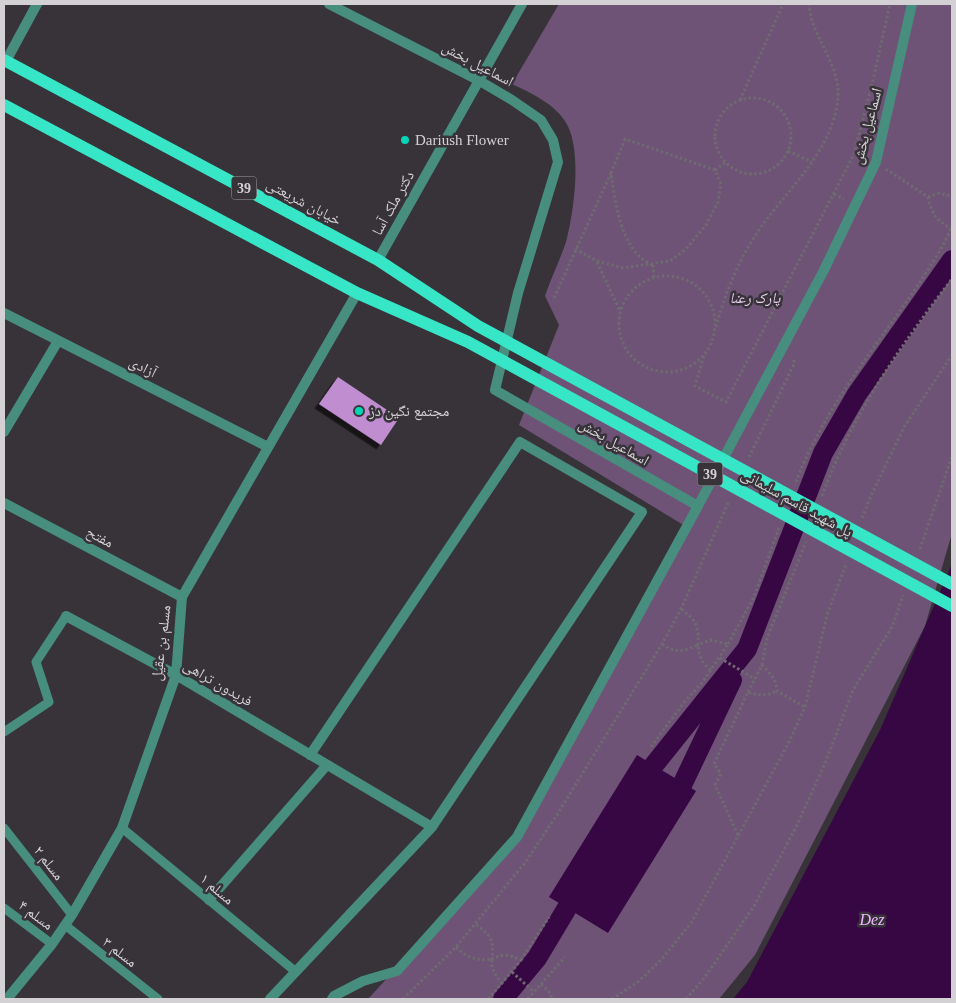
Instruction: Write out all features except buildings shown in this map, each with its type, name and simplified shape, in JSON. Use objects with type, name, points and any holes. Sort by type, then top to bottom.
[{"type":"main road","name":"خیابان شریعتی","points":[[4,62],[378,260],[478,326]]},
{"type":"main road","name":"39","points":[[4,105],[357,292]]},
{"type":"main road","name":"پل شهید قاسم سلیمانی","points":[[357,292],[468,342],[952,606]]},
{"type":"main road","name":"پل شهید قاسم سلیمانی","points":[[478,326],[952,584]]},
{"type":"street","points":[[4,62],[37,4]]},
{"type":"street","name":"اسماعیل بخش","points":[[329,4],[478,80],[541,120],[553,140],[558,162],[518,293],[495,390],[698,506],[824,270],[876,162],[912,4]]},
{"type":"street","name":"دکتر ملک آسا","points":[[378,260],[522,4]]},
{"type":"street","name":"مسلم بن عقیل","points":[[6,999],[52,944],[72,915],[122,828],[176,675],[182,597],[357,292]]},
{"type":"street","name":"آزادی","points":[[4,313],[268,447]]},
{"type":"street","points":[[4,432],[58,341]]},
{"type":"street","points":[[270,999],[432,827],[642,512],[520,442],[310,755]]},
{"type":"street","name":"مفتح","points":[[4,503],[182,597]]},
{"type":"street","points":[[332,999],[334,996],[363,981],[397,972],[517,837],[698,506]]},
{"type":"street","name":"فریدون تراهی","points":[[66,616],[176,675],[432,827]]},
{"type":"street","points":[[208,900],[327,765]]},
{"type":"lane","name":"فریدون تراهی","points":[[4,732],[49,702],[36,662],[66,616]]},
{"type":"lane","name":"مسلم ۲","points":[[4,828],[72,915]]},
{"type":"lane","name":"مسلم ۱","points":[[122,828],[296,972]]},
{"type":"lane","name":"مسلم ۴","points":[[4,908],[52,944]]},
{"type":"lane","name":"مسلم ۳","points":[[65,925],[158,999]]},
{"type":"path","points":[[740,101],[783,4]]},
{"type":"path","points":[[809,4],[813,24],[835,74],[838,97],[831,129],[821,150],[774,209],[750,244],[730,283],[712,342],[704,356],[695,386],[726,402],[854,154],[874,80],[890,4]]},
{"type":"path","points":[[752,98],[765,100],[776,106],[785,115],[790,127],[791,139],[788,151],[781,162],[771,169],[760,173],[747,173],[736,170],[726,162],[719,152],[715,140],[716,128],[720,117],[729,107],[740,101],[752,98]]},
{"type":"path","points":[[554,298],[625,139],[715,170],[721,184],[718,202],[706,225],[686,249],[670,262],[622,268],[597,262],[576,249]]},
{"type":"path","points":[[788,151],[812,162]]},
{"type":"path","points":[[715,170],[726,162]]},
{"type":"path","points":[[876,162],[928,197],[931,210],[938,220],[951,229]]},
{"type":"path","points":[[611,173],[615,206],[624,233],[639,257],[653,265]]},
{"type":"path","points":[[928,197],[938,194],[952,196]]},
{"type":"path","points":[[796,482],[826,419],[940,252],[952,225]]},
{"type":"path","points":[[597,262],[621,311]]},
{"type":"path","points":[[653,265],[654,278]]},
{"type":"path","points":[[704,356],[692,366],[676,372],[660,372],[644,367],[632,357],[623,343],[619,328],[621,311],[628,297],[638,286],[654,278],[668,276],[683,279],[697,286],[707,297],[714,311],[716,327]]},
{"type":"path","points":[[820,500],[854,423],[922,318],[952,279]]},
{"type":"path","points":[[861,523],[871,496],[904,427],[952,355]]},
{"type":"path","points":[[919,550],[952,456]]},
{"type":"path","points":[[651,747],[720,658],[754,597],[780,527]]},
{"type":"path","points":[[738,835],[715,785],[721,774],[714,764],[762,665],[767,638],[807,537]]},
{"type":"path","points":[[612,999],[638,982],[661,960],[691,923],[789,742],[804,707],[827,615],[847,560]]},
{"type":"path","points":[[686,999],[705,977],[754,906],[797,825],[826,761],[854,690],[893,625],[906,588]]},
{"type":"path","points":[[403,999],[456,947],[524,864],[545,834],[662,644],[681,609],[692,618],[699,629],[699,656],[704,665],[711,670]]},
{"type":"path","points":[[662,644],[670,650],[680,652],[710,640],[728,644]]},
{"type":"path","points":[[720,658],[755,679]]},
{"type":"path","points":[[762,665],[776,682],[777,691]]},
{"type":"path","points":[[777,691],[804,707]]},
{"type":"path","points":[[748,692],[758,696],[777,691]]},
{"type":"path","points":[[488,999],[521,960],[549,917]]},
{"type":"path","points":[[475,924],[487,933],[493,944],[492,965],[494,975],[502,983]]},
{"type":"path","points":[[456,947],[463,954],[473,959],[492,959],[501,954],[521,960]]},
{"type":"path","points":[[528,999],[565,957]]},
{"type":"path","points":[[512,972],[534,992]]},
{"type":"path","points":[[541,984],[551,994],[551,999]]},
{"type":"green space","name":"پارک رعنا","points":[[559,4],[952,4],[952,533],[925,626],[755,955],[719,999],[368,999],[517,837],[685,526],[519,425],[559,325],[545,296],[564,249],[569,229],[574,198],[575,163],[571,133],[565,121],[541,99],[512,84]]},
{"type":"water","name":"Dez","points":[[952,564],[952,999],[733,999],[747,982],[880,730]]},
{"type":"water","points":[[637,755],[696,791],[608,933],[549,897]]},
{"type":"waterway","points":[[654,765],[747,649],[823,453],[857,394],[952,260]]},
{"type":"waterway","points":[[683,783],[732,680]]},
{"type":"waterway","points":[[503,999],[537,958],[567,908]]},
{"type":"place","name":"Dariush Flower","points":[[405,140]]},
{"type":"place","name":"مجتمع نگین دز","points":[[359,411]]}]
